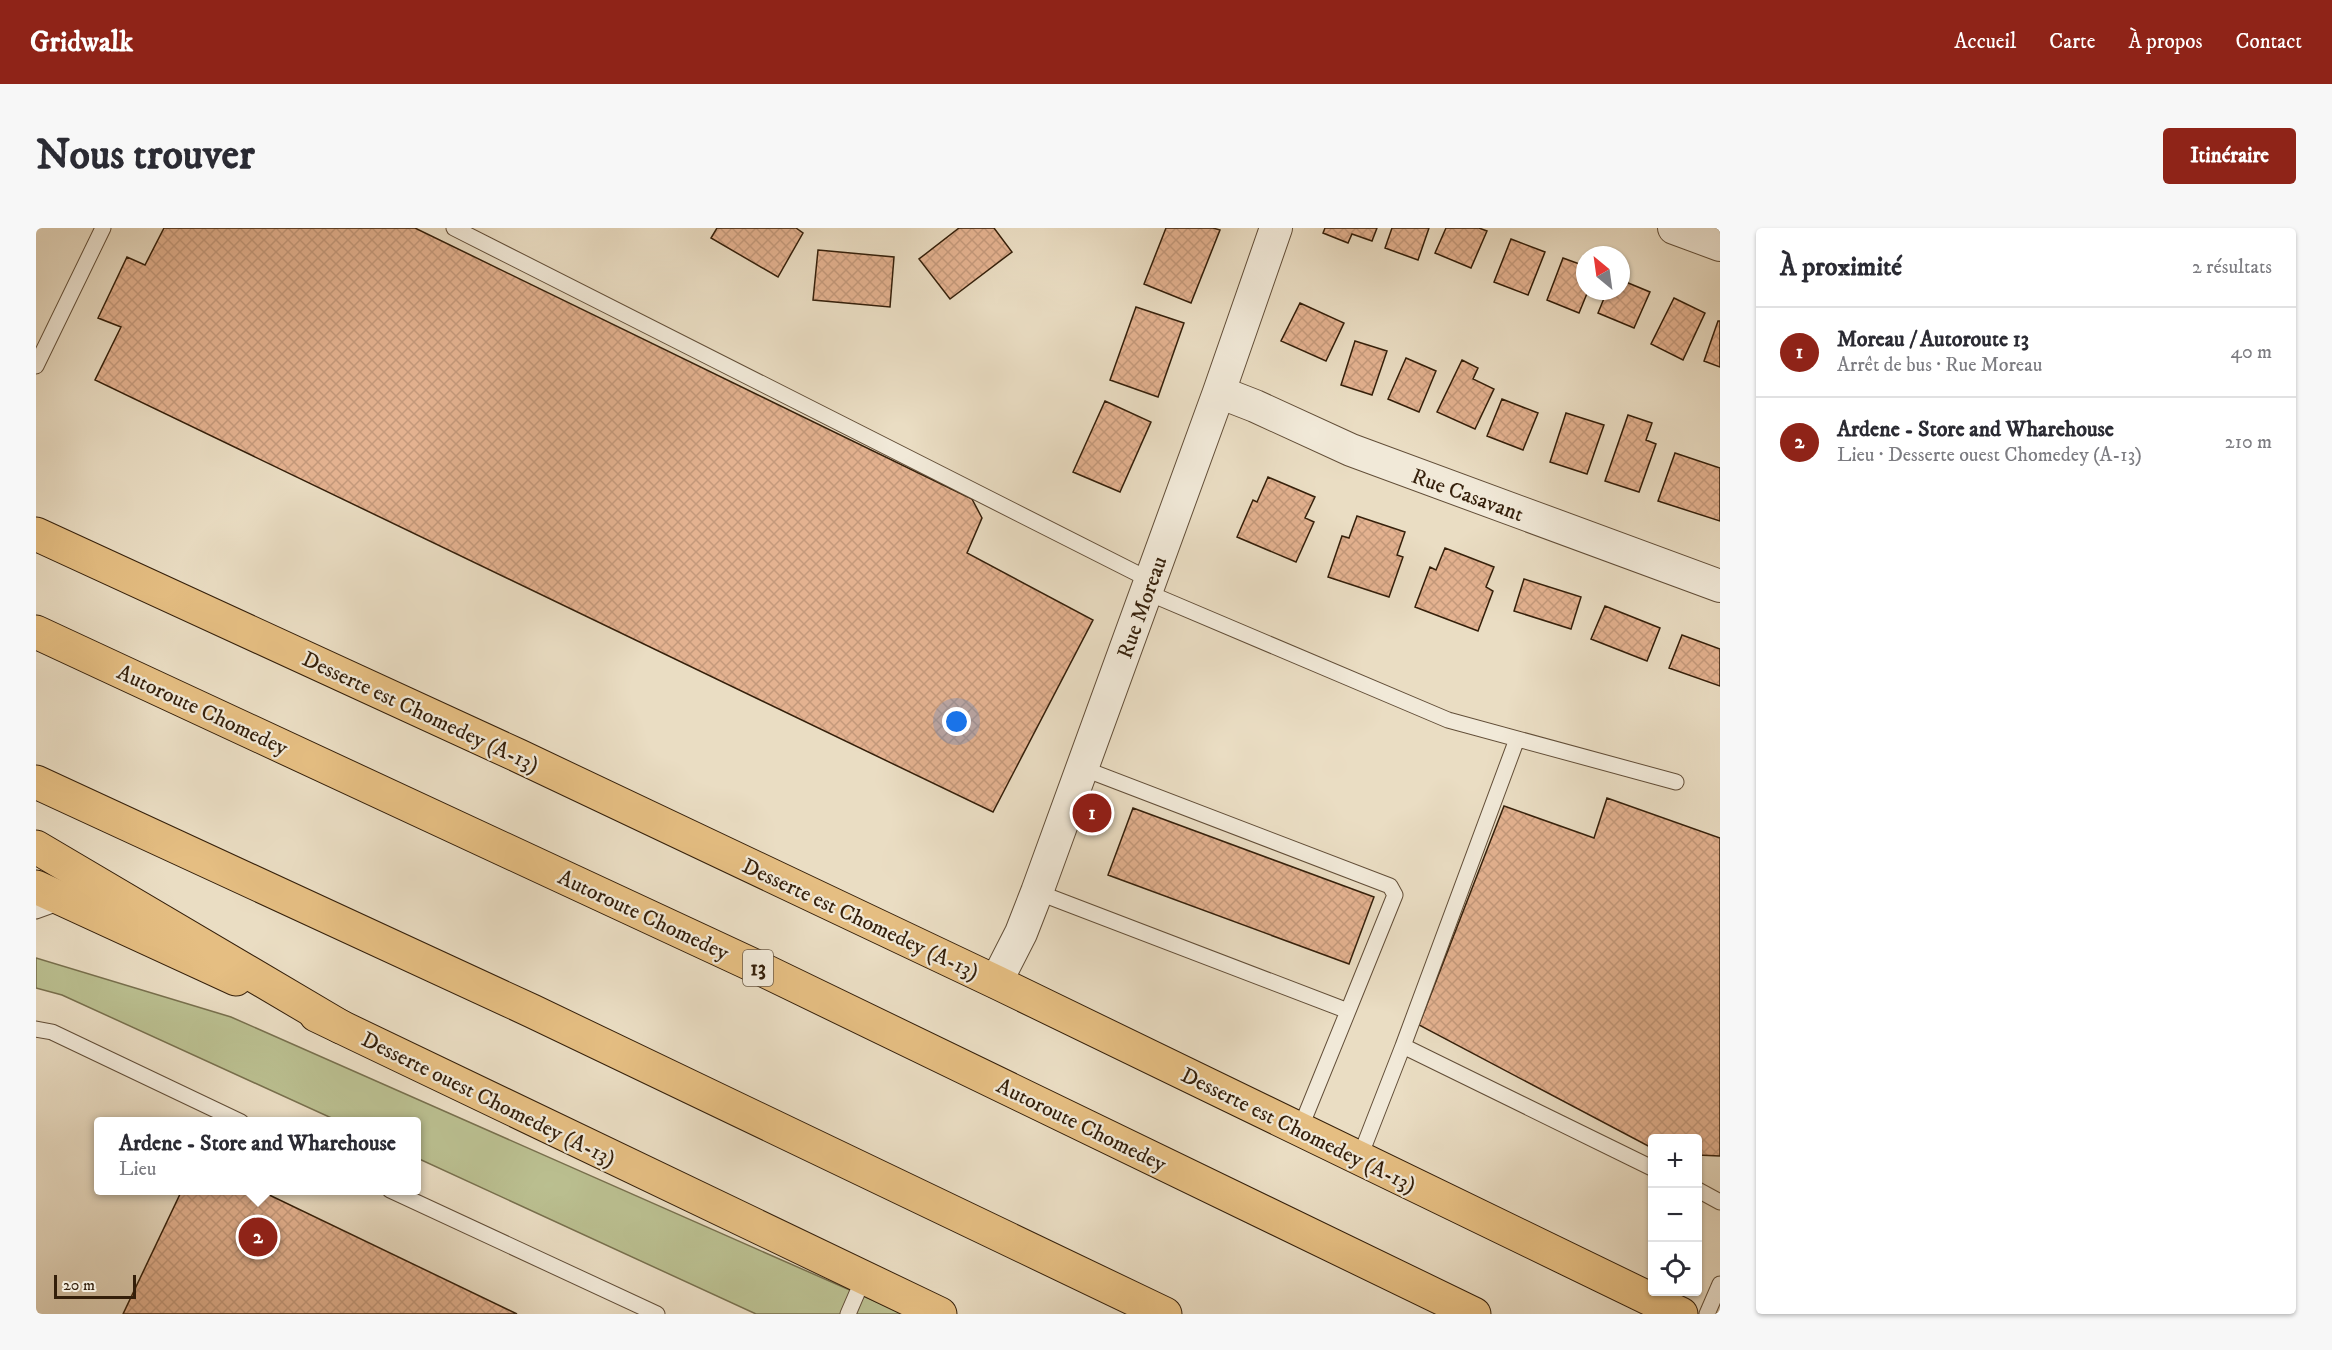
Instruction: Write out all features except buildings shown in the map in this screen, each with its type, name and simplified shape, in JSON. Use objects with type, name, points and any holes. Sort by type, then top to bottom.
[{"type":"main road","name":"Desserte est Chomedey (A-13)","points":[[36,534],[519,756],[996,982],[1681,1314]]},
{"type":"main road","name":"Autoroute Chomedey","points":[[36,632],[757,967],[1474,1314]]},
{"type":"main road","points":[[36,782],[521,1006],[1165,1314]]},
{"type":"main road","points":[[36,847],[341,1027]]},
{"type":"main road","name":"Desserte ouest Chomedey (A-13)","points":[[36,887],[51,906],[341,1027],[940,1314]]},
{"type":"street","name":"Rue Moreau","points":[[996,982],[1021,933],[1037,892],[1219,392],[1276,228]]},
{"type":"street","points":[[1674,228],[1720,245]]},
{"type":"street","name":"Rue Casavant","points":[[1219,392],[1351,450],[1720,586]]},
{"type":"lane","points":[[36,366],[103,228]]},
{"type":"lane","points":[[454,228],[1148,586],[1448,720],[1676,782]]},
{"type":"lane","points":[[1359,1159],[1517,739]]},
{"type":"lane","points":[[1082,768],[1390,886],[1395,896],[1300,1129]]},
{"type":"lane","points":[[1037,892],[1348,1011]]},
{"type":"lane","points":[[36,1029],[52,1032],[230,1117]]},
{"type":"lane","points":[[1403,1046],[1648,1166]]},
{"type":"lane","points":[[1702,1193],[1720,1202]]},
{"type":"lane","points":[[399,1195],[657,1314]]},
{"type":"lane","points":[[848,1314],[864,1278]]},
{"type":"lane","points":[[1707,1314],[1720,1284]]},
{"type":"green space","points":[[36,958],[231,1017],[904,1314],[756,1314],[421,1160],[421,1117],[329,1117],[62,995],[36,988]]},
{"type":"place","name":"Moreau / Autoroute 13","points":[[1092,813]]},
{"type":"place","name":"Ardene - Store and Wharehouse","points":[[258,1237]]}]
